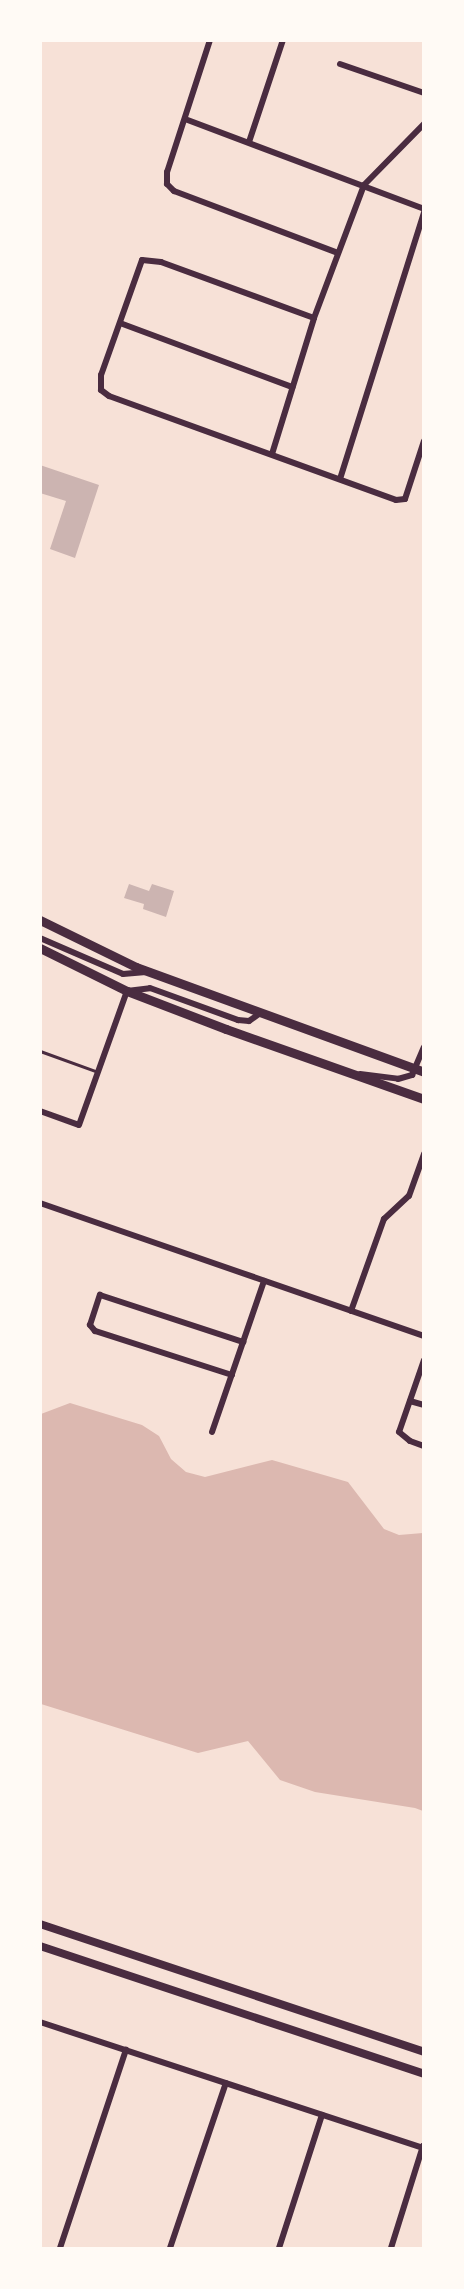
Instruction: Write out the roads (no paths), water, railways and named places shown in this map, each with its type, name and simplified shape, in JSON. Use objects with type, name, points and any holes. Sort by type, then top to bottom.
[{"type":"highway","points":[[40,920],[148,972],[259,1014],[420,1070]]},
{"type":"highway","points":[[40,948],[127,991],[423,1098]]},
{"type":"street","points":[[210,40],[166,172],[167,184],[174,191],[338,253]]},
{"type":"street","points":[[249,142],[283,40]]},
{"type":"street","points":[[340,64],[423,93]]},
{"type":"street","points":[[185,119],[364,185],[423,211],[340,479]]},
{"type":"street","points":[[273,454],[314,318],[364,185],[423,126]]},
{"type":"street","points":[[314,318],[161,262],[142,260],[101,375],[101,390],[109,396],[396,500],[405,499],[423,441]]},
{"type":"street","points":[[120,323],[292,387]]},
{"type":"street","points":[[40,938],[123,974],[148,972]]},
{"type":"street","points":[[40,1111],[79,1125],[127,991],[150,988],[238,1020],[249,1021],[259,1014]]},
{"type":"street","points":[[353,1074],[398,1079],[412,1075],[420,1070],[423,1047]]},
{"type":"street","points":[[351,1311],[384,1219],[409,1196],[423,1154]]},
{"type":"street","points":[[40,1203],[423,1336]]},
{"type":"street","points":[[212,1432],[264,1281]]},
{"type":"street","points":[[232,1374],[95,1330],[90,1324],[100,1295],[243,1342]]},
{"type":"street","points":[[423,1360],[399,1432],[410,1441],[423,1446]]},
{"type":"street","points":[[410,1401],[423,1406]]},
{"type":"street","points":[[40,1924],[423,2052]]},
{"type":"street","points":[[40,1946],[423,2074]]},
{"type":"street","points":[[40,2022],[423,2147],[391,2248]]},
{"type":"street","points":[[60,2248],[126,2050]]},
{"type":"street","points":[[170,2248],[226,2083]]},
{"type":"street","points":[[279,2248],[322,2115]]},
{"type":"lane","points":[[40,1051],[98,1072]]}]
